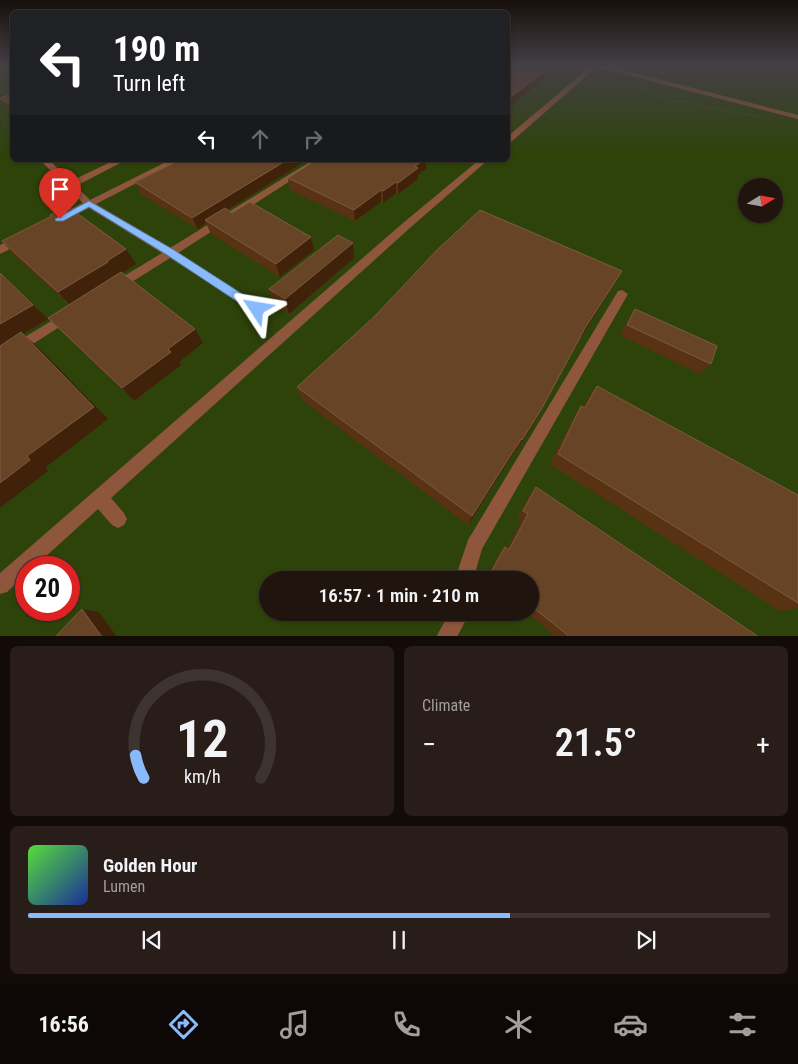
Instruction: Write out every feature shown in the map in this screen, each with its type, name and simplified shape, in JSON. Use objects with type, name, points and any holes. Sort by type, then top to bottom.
[{"type":"lane","points":[[510,138],[561,95]]},
{"type":"lane","points":[[711,95],[798,117]]},
{"type":"lane","points":[[46,162],[89,204],[257,309]]},
{"type":"lane","points":[[70,185],[118,162]]},
{"type":"lane","points":[[49,225],[173,162]]},
{"type":"lane","points":[[106,293],[316,162]]},
{"type":"lane","points":[[0,585],[407,225],[482,162]]},
{"type":"lane","points":[[0,250],[32,233]]},
{"type":"lane","points":[[467,571],[474,546],[622,294]]},
{"type":"lane","points":[[0,358],[81,308]]},
{"type":"lane","points":[[100,497],[118,519]]},
{"type":"lane","points":[[446,636],[455,621]]},
{"type":"path","points":[[655,95],[672,101],[689,101],[702,106],[773,119]]},
{"type":"path","points":[[0,118],[10,128]]},
{"type":"green space","points":[[0,95],[10,95],[10,162],[510,162],[510,95],[798,95],[798,636],[0,636]]},
{"type":"building","points":[[10,95],[10,105],[0,98]]},
{"type":"building","points":[[176,162],[284,162],[192,218],[135,182]]},
{"type":"building","points":[[313,162],[421,162],[415,166],[418,168],[398,183],[396,182],[383,191],[381,190],[354,210],[288,178]]},
{"type":"building","points":[[250,202],[311,237],[276,264],[205,220],[225,208],[232,213]]},
{"type":"building","points":[[67,206],[126,249],[58,292],[2,241],[52,216],[50,215]]},
{"type":"building","points":[[480,210],[622,271],[585,328],[542,408],[472,516],[297,387],[374,317],[437,250]]},
{"type":"building","points":[[338,235],[353,243],[285,299],[269,289]]},
{"type":"building","points":[[121,272],[195,329],[168,349],[171,352],[122,388],[48,318]]},
{"type":"building","points":[[0,273],[33,305],[0,324]]},
{"type":"building","points":[[635,309],[717,346],[711,364],[627,325]]},
{"type":"building","points":[[21,332],[94,407],[27,456],[30,460],[0,483],[0,346]]},
{"type":"building","points":[[597,386],[798,495],[798,603],[558,454],[581,406],[585,408]]},
{"type":"building","points":[[536,487],[758,636],[569,636],[539,612],[539,571],[492,571],[505,547],[509,550],[528,514],[523,511]]},
{"type":"building","points":[[82,609],[101,636],[56,636],[70,621],[80,621],[80,611]]},
{"type":"route","points":[[60,219],[89,204],[257,309]]}]
